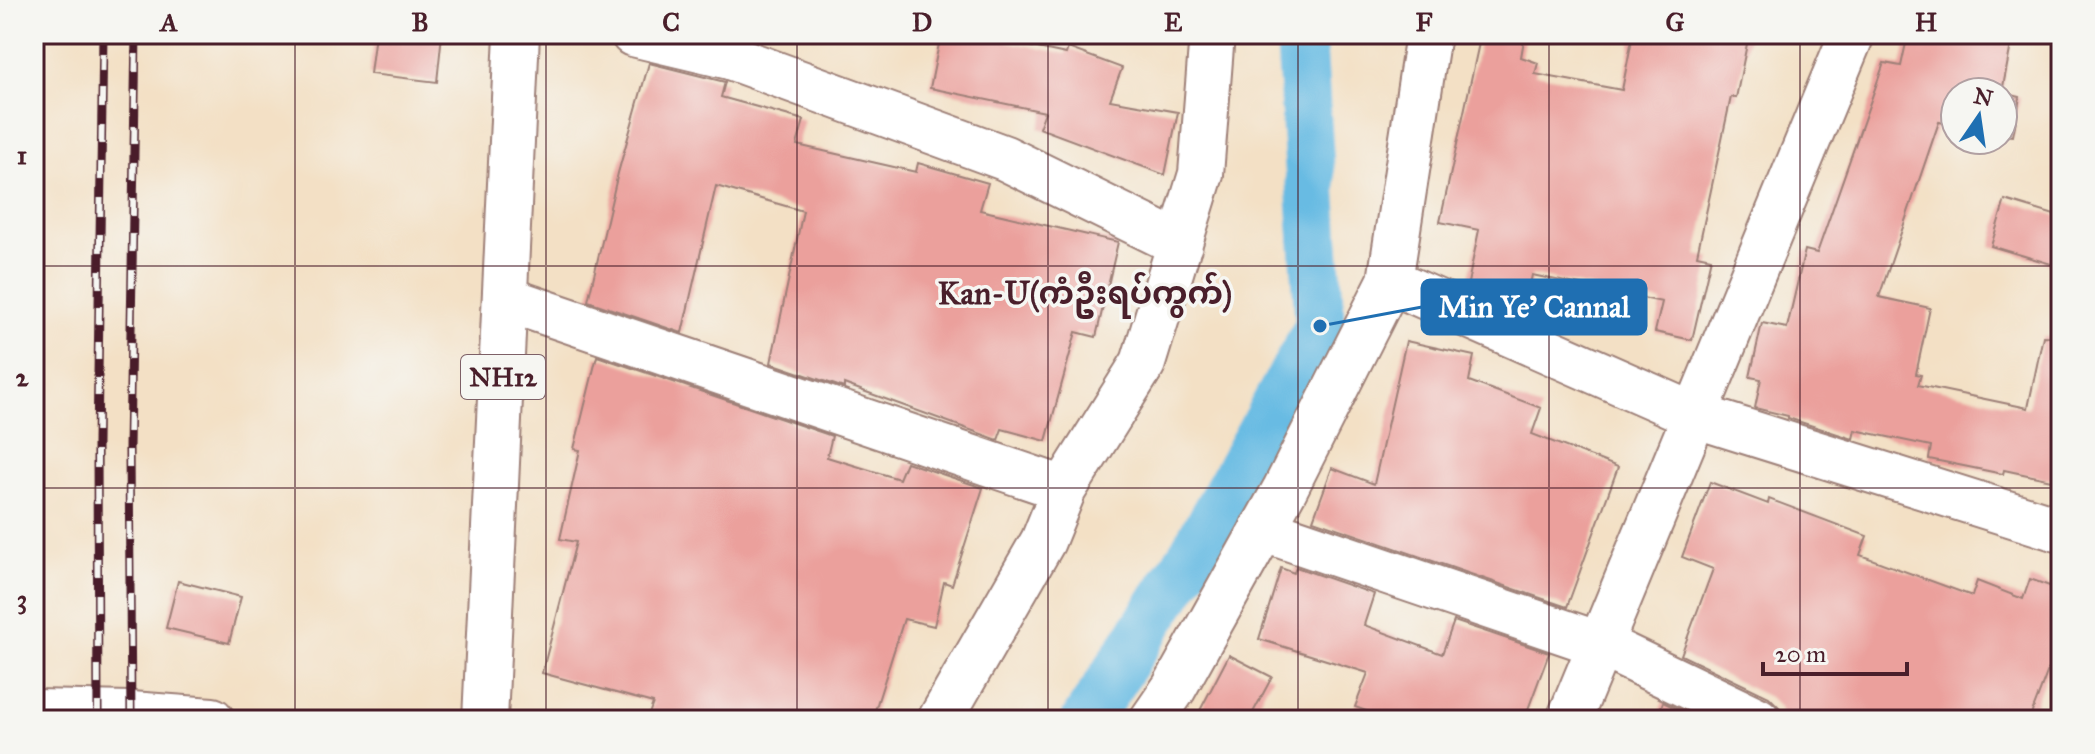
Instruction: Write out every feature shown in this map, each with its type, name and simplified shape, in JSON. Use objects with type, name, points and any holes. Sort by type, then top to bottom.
[{"type":"main road","name":"NH12","points":[[485,720],[517,34]]},
{"type":"main road","points":[[633,34],[730,57],[1005,158],[1180,244]]},
{"type":"main road","points":[[940,720],[1043,541],[1064,489],[1143,363],[1201,174],[1212,34]]},
{"type":"main road","points":[[1152,720],[1174,688],[1285,489],[1390,281],[1428,34]]},
{"type":"main road","points":[[1569,720],[1852,34]]},
{"type":"main road","points":[[1390,281],[1694,415],[2061,530]]},
{"type":"main road","points":[[506,299],[1064,489]]},
{"type":"main road","points":[[1262,529],[1602,645],[1758,720]]},
{"type":"main road","points":[[52,715],[131,714],[212,720]]},
{"type":"building","points":[[375,34],[442,34],[437,82],[370,74]]},
{"type":"building","points":[[941,34],[971,34],[1066,54],[1068,48],[1122,68],[1110,100],[1178,112],[1165,175],[1039,128],[1045,112],[930,88]]},
{"type":"building","points":[[1481,34],[1525,34],[1521,57],[1538,63],[1535,74],[1622,90],[1633,34],[1749,34],[1736,98],[1731,97],[1697,255],[1711,258],[1692,340],[1655,332],[1662,302],[1532,275],[1524,313],[1467,288],[1479,230],[1440,222]]},
{"type":"building","points":[[1908,34],[2013,34],[2005,76],[1939,76],[1939,122],[1879,297],[1930,308],[1916,374],[1921,375],[1918,385],[2028,408],[2043,336],[2061,337],[2061,482],[1929,459],[1931,446],[1855,430],[1853,439],[1755,408],[1761,379],[1750,377],[1762,323],[1787,328],[1805,250],[1817,253],[1884,63],[1901,66]]},
{"type":"building","points":[[649,63],[725,82],[721,97],[804,120],[797,145],[916,172],[918,163],[988,183],[980,210],[1118,242],[1096,337],[1076,332],[1046,441],[1002,429],[998,440],[844,384],[844,388],[771,363],[803,211],[716,186],[682,333],[588,301],[618,173]]},
{"type":"building","points":[[2005,200],[2061,217],[2061,267],[1991,246]]},
{"type":"building","points":[[1406,341],[1474,356],[1469,381],[1541,408],[1532,434],[1618,467],[1567,607],[1313,520],[1332,468],[1374,484]]},
{"type":"building","points":[[597,356],[832,436],[827,457],[899,479],[906,462],[983,488],[952,585],[944,582],[934,626],[904,619],[872,720],[647,720],[653,703],[542,673],[576,542],[560,539],[580,450],[574,449]]},
{"type":"building","points":[[1710,482],[1768,504],[1769,499],[1867,536],[1860,555],[1972,596],[1977,581],[2023,599],[2030,579],[2061,590],[2061,636],[2029,720],[1783,720],[1779,707],[1769,697],[1681,655],[1713,569],[1682,557]]},
{"type":"building","points":[[1296,567],[1374,594],[1364,625],[1442,654],[1454,621],[1549,653],[1524,720],[1391,720],[1355,707],[1368,673],[1259,639],[1281,568],[1294,573]]},
{"type":"building","points":[[178,581],[241,597],[229,643],[166,628]]},
{"type":"building","points":[[1229,655],[1272,677],[1249,720],[1195,720]]},
{"type":"building","points":[[1663,702],[1700,720],[1656,720]]},
{"type":"waterway","points":[[1086,720],[1194,553],[1320,326],[1302,54],[1305,34]]},
{"type":"railway","points":[[98,720],[97,443],[103,34]]},
{"type":"railway","points":[[131,720],[129,448],[136,34]]},
{"type":"place","name":"Min Ye' Cannal","points":[[1320,326]]},
{"type":"district","name":"Kan-U(ကံဦးရပ်ကွက်)","points":[[1085,293]]}]
